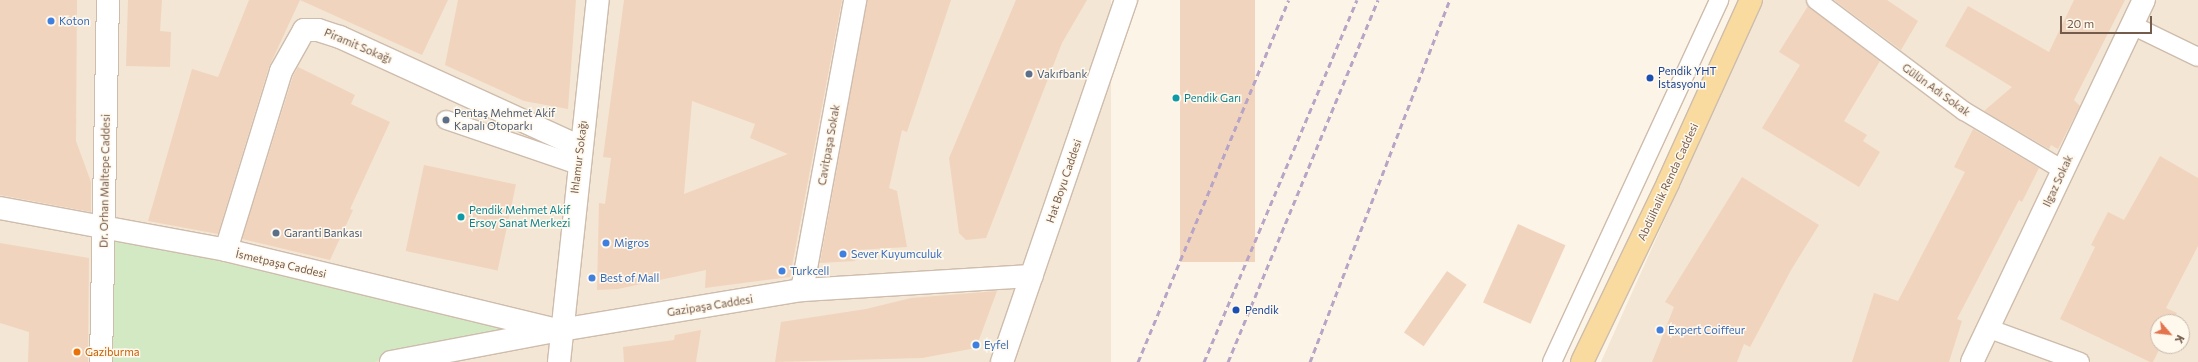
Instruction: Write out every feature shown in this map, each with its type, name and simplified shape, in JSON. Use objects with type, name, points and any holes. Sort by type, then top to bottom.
[{"type":"main road","name":"Abdülhalik Renda Caddesi","points":[[1582,362],[1668,183],[1751,0]]},
{"type":"street","name":"Dr. Orhan Maltepe Caddesi","points":[[101,362],[108,0]]},
{"type":"street","name":"Ihlamur Sokağı","points":[[559,362],[560,330],[598,0]]},
{"type":"street","name":"Cavitpaşa Sokak","points":[[802,290],[855,0]]},
{"type":"street","name":"Hat Boyu Caddesi","points":[[1002,362],[1126,0]]},
{"type":"street","name":"Ilgaz Sokak","points":[[1972,362],[2144,0]]},
{"type":"street","name":"Piramit Sokağı","points":[[226,250],[281,71],[304,30],[318,30],[340,37],[579,156]]},
{"type":"street","name":"İsmetpaşa Caddesi","points":[[0,208],[104,226],[226,250],[560,330]]},
{"type":"street","name":"Gazipaşa Caddesi","points":[[391,362],[560,330],[802,290],[1032,276]]},
{"type":"lane","points":[[1552,362],[1719,0]]},
{"type":"lane","name":"Gülün Adı Sokak","points":[[1816,0],[1964,111],[2063,170]]},
{"type":"lane","points":[[2132,25],[2198,58]]},
{"type":"lane","points":[[446,120],[579,156]]},
{"type":"lane","points":[[1987,328],[2080,362]]},
{"type":"shaded area","points":[[0,0],[1111,0],[1111,362],[0,362]]},
{"type":"shaded area","points":[[1763,0],[2198,0],[2198,362],[1601,362]]},
{"type":"green space","points":[[111,237],[521,329],[374,362],[109,362]]},
{"type":"building","points":[[0,0],[77,0],[76,141],[91,182],[91,212],[0,195]]},
{"type":"building","points":[[128,0],[162,0],[160,31],[171,32],[170,67],[126,66]]},
{"type":"building","points":[[249,0],[300,0],[269,67],[218,234],[148,221],[192,69],[218,77]]},
{"type":"building","points":[[300,0],[448,0],[422,55]]},
{"type":"building","points":[[458,0],[576,0],[568,109],[524,101],[445,65]]},
{"type":"building","points":[[624,0],[842,0],[790,277],[705,288],[706,270],[618,289],[597,290],[599,203],[605,204],[611,158],[603,157]],"holes":[[[692,101],[755,124],[750,138],[788,154],[684,194]]]},
{"type":"building","points":[[867,0],[951,0],[907,132],[902,130],[889,188],[897,191],[907,247],[858,250],[855,261],[820,263]]},
{"type":"building","points":[[1016,0],[1087,0],[1062,43],[986,238],[966,240],[959,233],[949,158]]},
{"type":"building","points":[[1180,0],[1255,0],[1255,262],[1180,262]]},
{"type":"building","points":[[1834,0],[1887,0],[1918,21],[1901,50]]},
{"type":"building","points":[[2074,0],[2125,0],[2074,100],[2080,106],[2058,149],[2051,145],[2049,149],[1984,111],[2012,87],[1945,46],[1968,6],[2049,52]]},
{"type":"building","points":[[1808,6],[1880,61],[1844,121],[1867,135],[1863,141],[1880,152],[1859,187],[1762,128],[1800,65],[1779,52]]},
{"type":"building","points":[[298,67],[355,95],[351,104],[390,122],[350,209],[353,210],[330,260],[242,239],[293,76]]},
{"type":"building","points":[[1973,129],[2039,168],[2022,202],[2019,200],[1957,319],[1962,321],[1949,362],[1852,362],[1874,293],[1898,301],[1965,172],[1954,167]]},
{"type":"building","points":[[2160,156],[2198,178],[2198,246],[2166,308],[2176,314],[2150,314],[2150,354],[2157,354],[2153,362],[2150,362],[2060,319],[2095,247],[2091,245],[2108,212],[2124,220]]},
{"type":"building","name":"Pendik Mehmet Akif Ersoy Sanat Merkezi","points":[[424,165],[516,185],[498,271],[406,251]]},
{"type":"building","points":[[1742,177],[1819,225],[1791,270],[1750,347],[1744,344],[1737,362],[1652,362],[1674,307],[1665,302]]},
{"type":"building","points":[[1518,224],[1566,245],[1531,324],[1483,303]]},
{"type":"building","points":[[0,243],[89,258],[88,362],[28,362],[29,332],[0,323]]},
{"type":"building","points":[[1447,271],[1467,285],[1424,346],[1404,332]]},
{"type":"building","points":[[997,291],[976,348],[922,358],[775,362],[781,322],[866,309],[911,298]]},
{"type":"building","points":[[701,330],[696,362],[624,362],[623,347],[674,340],[675,335]]},
{"type":"railway","points":[[1138,362],[1289,0]]},
{"type":"railway","points":[[1204,362],[1357,0]]},
{"type":"railway","points":[[1228,362],[1378,0]]},
{"type":"railway","points":[[1310,362],[1450,0]]},
{"type":"place","name":"Koton","points":[[51,21]]},
{"type":"place","name":"Vakıfbank","points":[[1029,74]]},
{"type":"place","name":"Pendik YHT İstasyonu","points":[[1650,78]]},
{"type":"place","name":"Pendik Garı","points":[[1176,98]]},
{"type":"place","name":"Pentaş Mehmet Akif Kapalı Otoparkı","points":[[446,120]]},
{"type":"place","name":"Pendik Mehmet Akif Ersoy Sanat Merkezi","points":[[461,217]]},
{"type":"place","name":"Garanti Bankası","points":[[276,233]]},
{"type":"place","name":"Migros","points":[[606,243]]},
{"type":"place","name":"Sever Kuyumculuk","points":[[843,254]]},
{"type":"place","name":"Turkcell","points":[[782,271]]},
{"type":"place","name":"Best of Mall","points":[[592,278]]},
{"type":"place","name":"Pendik","points":[[1236,310]]},
{"type":"place","name":"Expert Coiffeur","points":[[1660,330]]},
{"type":"place","name":"Eyfel","points":[[976,345]]},
{"type":"place","name":"Gaziburma","points":[[77,352]]}]
